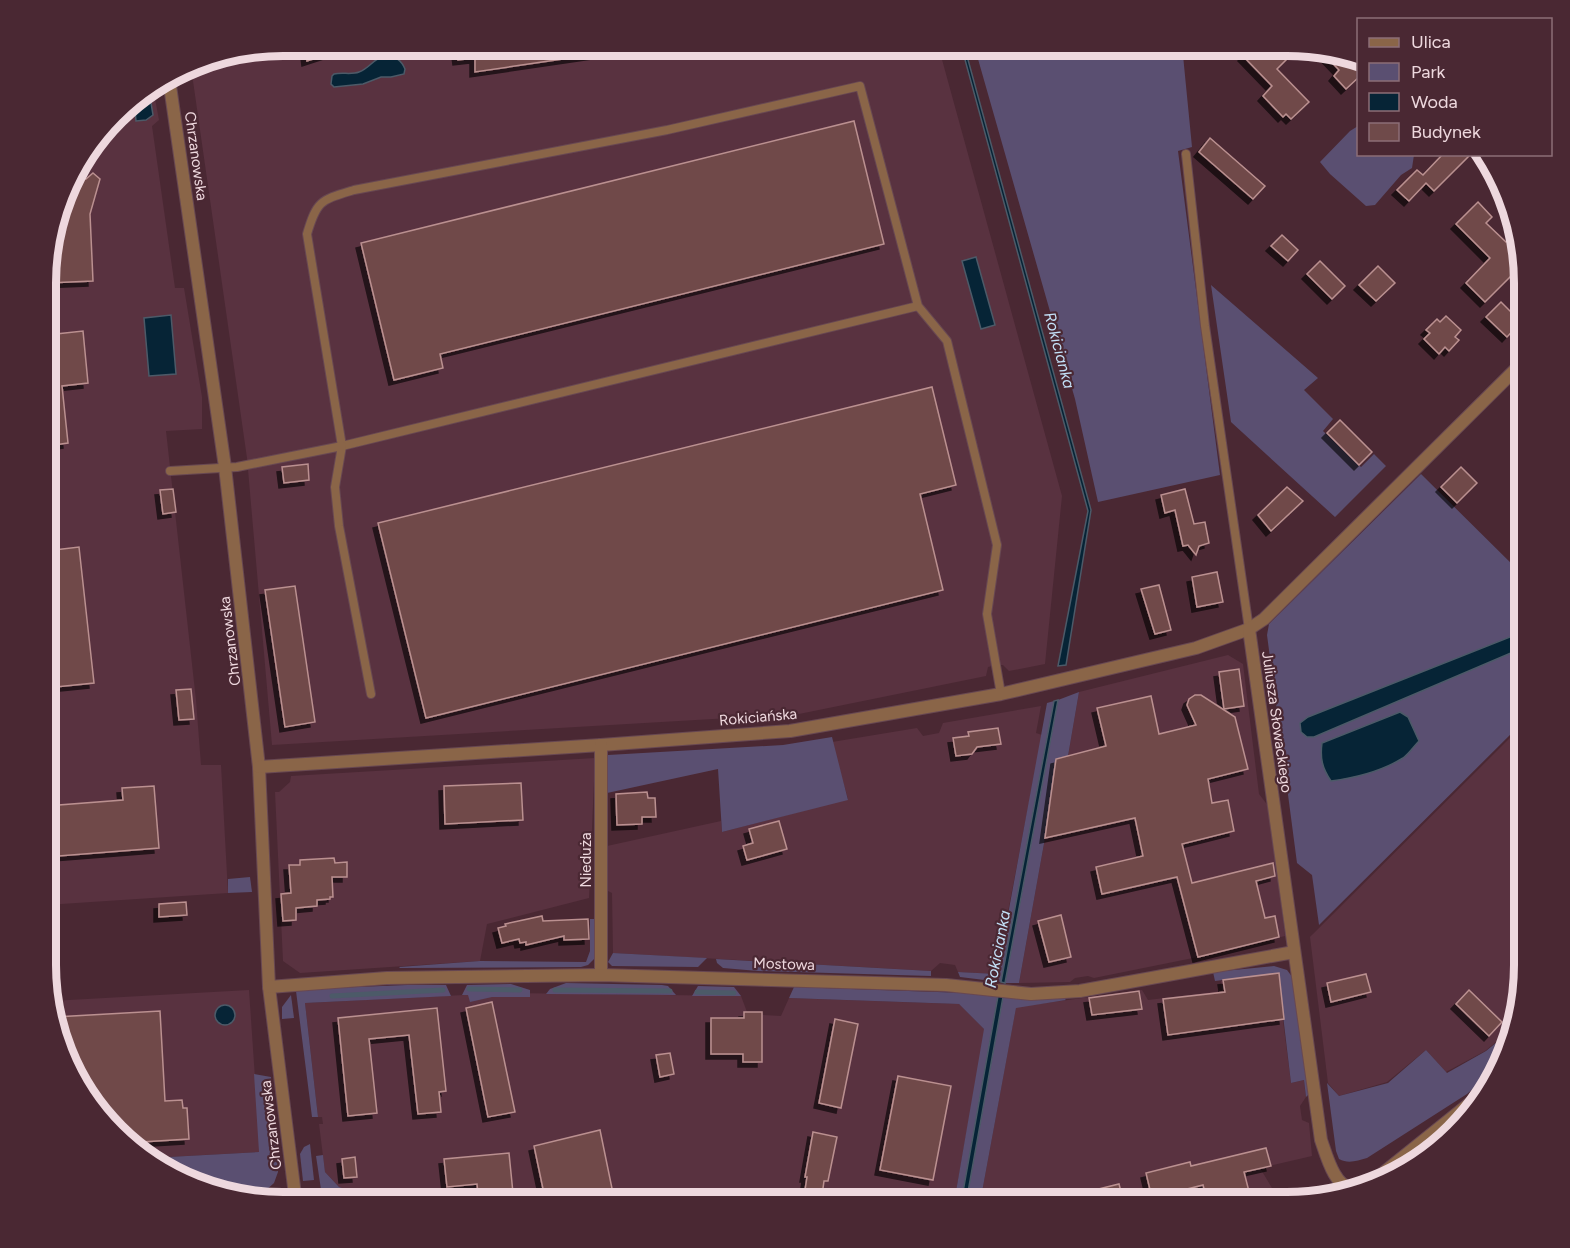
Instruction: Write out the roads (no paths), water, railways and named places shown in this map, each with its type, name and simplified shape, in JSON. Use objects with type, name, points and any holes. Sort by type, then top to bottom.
[{"type":"street","name":"Chrzanowska","points":[[170,85],[225,467],[259,766],[269,987],[295,1192]]},
{"type":"street","points":[[1249,629],[1264,619],[1514,371]]},
{"type":"street","name":"Rokiciańska","points":[[259,766],[790,731],[1001,694],[1196,648],[1249,629]]},
{"type":"street","name":"Juliusza Słowackiego","points":[[1249,629],[1321,1140],[1332,1171],[1343,1186]]},
{"type":"street","name":"Nieduża","points":[[601,975],[602,745]]},
{"type":"street","name":"Mostowa","points":[[269,987],[387,978],[601,975],[946,985],[1044,994],[1071,992],[1294,952]]},
{"type":"street","points":[[1389,1169],[1465,1107]]},
{"type":"lane","points":[[371,694],[339,526],[335,487],[342,446],[307,234],[314,211],[329,198],[354,190],[667,130],[860,86],[918,306],[947,341],[997,545],[987,614],[1001,694]]},
{"type":"lane","points":[[1186,154],[1205,326],[1249,629]]},
{"type":"lane","points":[[170,471],[247,466],[342,446],[918,306]]},
{"type":"water","points":[[384,56],[394,57],[399,61],[405,69],[404,74],[381,77],[363,84],[334,87],[331,84],[334,74],[359,72]]},
{"type":"water","points":[[964,56],[967,56],[1091,510],[1066,665],[1058,666],[1088,511]]},
{"type":"water","points":[[150,98],[153,115],[146,120],[136,121],[135,110]]},
{"type":"water","points":[[976,257],[995,325],[981,329],[962,261]]},
{"type":"water","points":[[171,315],[176,374],[149,376],[144,318]]},
{"type":"water","points":[[1514,635],[1514,652],[1314,737],[1307,737],[1301,732],[1300,723],[1308,717]]},
{"type":"water","points":[[1058,700],[1005,983],[1001,982],[1054,701]]},
{"type":"water","points":[[1400,712],[1408,717],[1419,741],[1403,758],[1377,770],[1331,781],[1322,763],[1322,743]]},
{"type":"water","points":[[998,996],[1003,997],[968,1192],[963,1192]]},
{"type":"water","points":[[225,1005],[232,1008],[235,1015],[232,1022],[225,1025],[218,1022],[215,1015],[218,1008]]},
{"type":"waterway","points":[[469,989],[520,990]]},
{"type":"waterway","points":[[332,996],[443,990]]},
{"type":"waterway","points":[[555,990],[670,991]]},
{"type":"waterway","points":[[697,992],[734,993]]},
{"type":"water label","name":"Rokicianka","points":[[1060,350]]},
{"type":"water label","name":"Rokicianka","points":[[997,949]]}]
